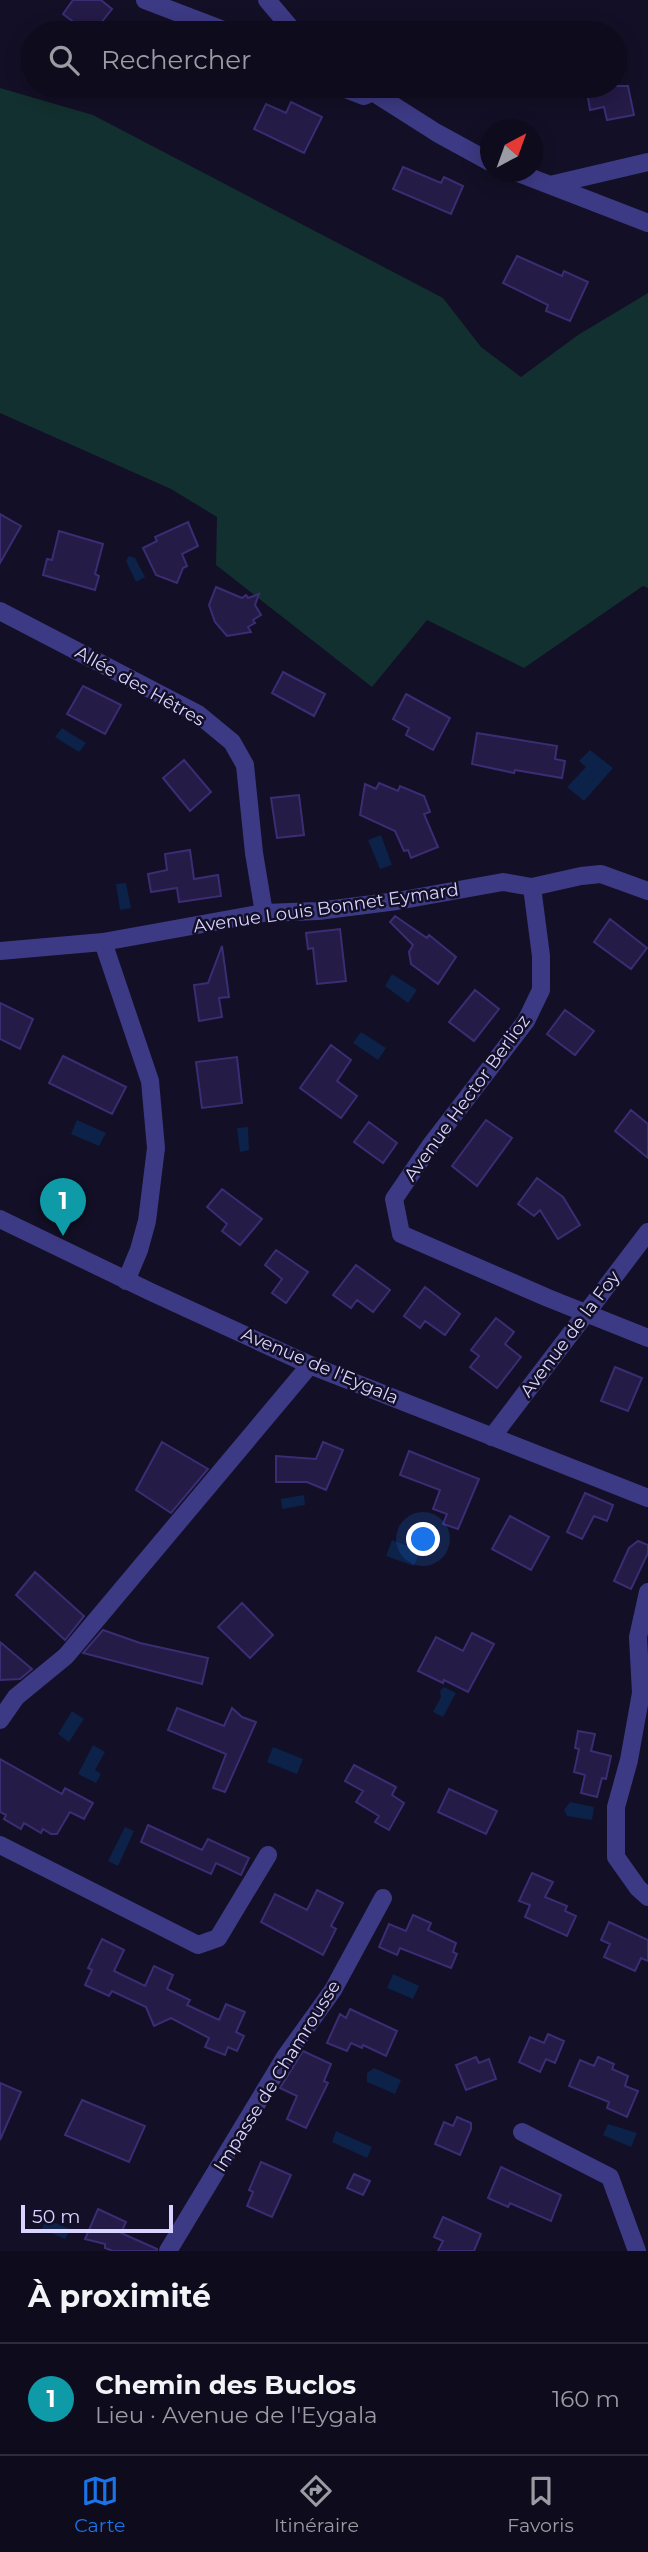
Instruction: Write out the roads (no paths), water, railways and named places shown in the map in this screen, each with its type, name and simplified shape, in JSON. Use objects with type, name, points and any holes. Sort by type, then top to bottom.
[{"type":"street","points":[[145,0],[200,21]]},
{"type":"street","points":[[267,0],[285,21]]},
{"type":"street","points":[[382,98],[480,156]]},
{"type":"street","points":[[550,185],[648,162]]},
{"type":"street","points":[[542,182],[648,223]]},
{"type":"street","name":"Allée des Hêtres","points":[[0,611],[198,714],[232,742],[245,765],[254,853],[264,913]]},
{"type":"street","name":"Avenue Louis Bonnet Eymard","points":[[0,951],[103,942],[264,913],[318,911],[397,901],[503,882],[532,887],[601,874],[648,891]]},
{"type":"street","name":"Avenue Hector Berlioz","points":[[532,887],[541,956],[541,990],[526,1021],[430,1146],[394,1199],[401,1234],[585,1314]]},
{"type":"street","points":[[103,942],[150,1081],[156,1148],[147,1221],[126,1281]]},
{"type":"street","name":"Avenue de l'Eygala","points":[[0,1219],[126,1281],[310,1365],[648,1498]]},
{"type":"street","name":"Avenue de la Foy","points":[[492,1437],[648,1232]]},
{"type":"street","points":[[585,1314],[648,1338]]},
{"type":"street","points":[[0,1720],[8,1695],[66,1656],[310,1365]]},
{"type":"street","points":[[648,1592],[638,1637],[641,1693],[629,1760],[616,1807],[616,1857],[638,1888],[648,1896]]},
{"type":"street","points":[[0,1845],[198,1945],[218,1938],[268,1855]]},
{"type":"street","name":"Impasse de Chamrousse","points":[[168,2251],[285,2057],[333,1990],[383,1898]]},
{"type":"street","points":[[522,2132],[610,2178],[637,2251]]},
{"type":"water","points":[[129,556],[135,558],[145,577],[136,582],[126,561]]},
{"type":"water","points":[[62,728],[86,743],[79,752],[55,737]]},
{"type":"water","points":[[590,750],[613,768],[584,801],[567,787],[586,767],[579,761]]},
{"type":"water","points":[[381,835],[392,865],[380,869],[368,840]]},
{"type":"water","points":[[126,883],[131,908],[120,910],[116,884]]},
{"type":"water","points":[[392,974],[417,990],[408,1003],[385,986]]},
{"type":"water","points":[[361,1032],[386,1048],[378,1060],[353,1043]]},
{"type":"water","points":[[77,1120],[106,1133],[99,1146],[71,1134]]},
{"type":"water","points":[[248,1127],[249,1150],[240,1152],[237,1128]]},
{"type":"water","points":[[304,1495],[305,1505],[282,1509],[281,1499]]},
{"type":"water","points":[[392,1540],[420,1551],[414,1566],[386,1556]]},
{"type":"water","points":[[444,1687],[456,1693],[443,1717],[433,1712]]},
{"type":"water","points":[[72,1711],[84,1719],[69,1742],[58,1734]]},
{"type":"water","points":[[93,1745],[105,1752],[95,1770],[101,1774],[96,1783],[78,1774]]},
{"type":"water","points":[[273,1747],[303,1759],[297,1774],[267,1762]]},
{"type":"water","points":[[570,1802],[594,1807],[592,1820],[567,1816],[564,1810]]},
{"type":"water","points":[[125,1827],[134,1831],[118,1866],[108,1861]]},
{"type":"water","points":[[393,1974],[419,1986],[413,1999],[387,1988]]},
{"type":"water","points":[[374,2068],[401,2080],[395,2094],[367,2082],[367,2073]]},
{"type":"water","points":[[608,2124],[637,2133],[631,2147],[603,2135]]},
{"type":"water","points":[[336,2131],[372,2147],[367,2158],[332,2142]]},
{"type":"water","points":[[46,2219],[70,2229],[65,2239],[42,2229]]},
{"type":"place","name":"Chemin des Buclos","points":[[63,1236]]}]
